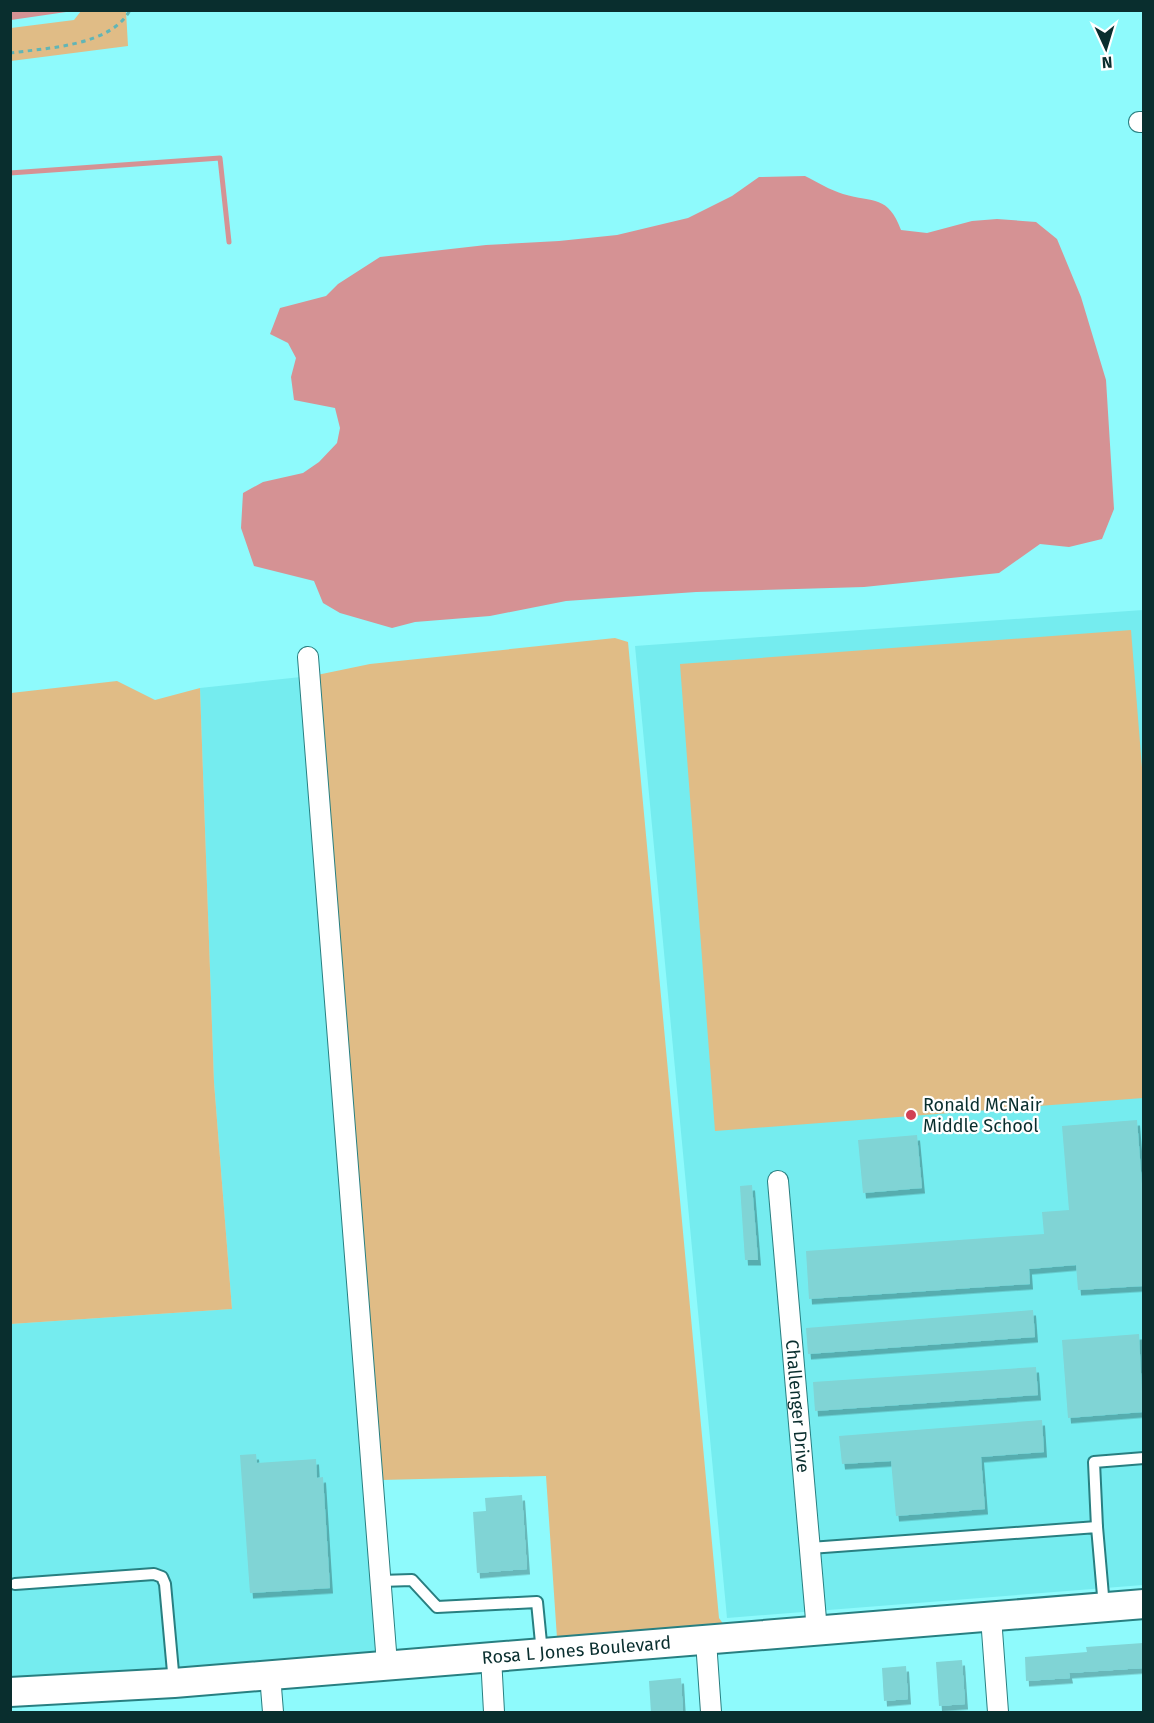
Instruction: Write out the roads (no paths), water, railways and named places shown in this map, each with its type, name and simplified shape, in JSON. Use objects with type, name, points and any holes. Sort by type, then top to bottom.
[{"type":"street","points":[[308,657],[387,1665]]},
{"type":"street","name":"Challenger Drive","points":[[778,1181],[817,1631]]},
{"type":"street","name":"Rosa L Jones Boulevard","points":[[10,1692],[174,1683],[1143,1604]]},
{"type":"street","points":[[991,1617],[998,1713]]},
{"type":"street","points":[[706,1641],[711,1713]]},
{"type":"street","points":[[491,1657],[495,1713]]},
{"type":"street","points":[[270,1675],[273,1713]]},
{"type":"lane","points":[[1104,1607],[1094,1462],[1143,1458]]},
{"type":"lane","points":[[810,1548],[1097,1527]]},
{"type":"lane","points":[[15,1584],[154,1574],[162,1577],[165,1584],[174,1683]]},
{"type":"lane","points":[[380,1581],[412,1580],[437,1607],[537,1602],[542,1653]]},
{"type":"waterway","points":[[10,173],[220,158],[229,242]]},
{"type":"place","name":"Ronald McNair Middle School","points":[[911,1115]]}]
